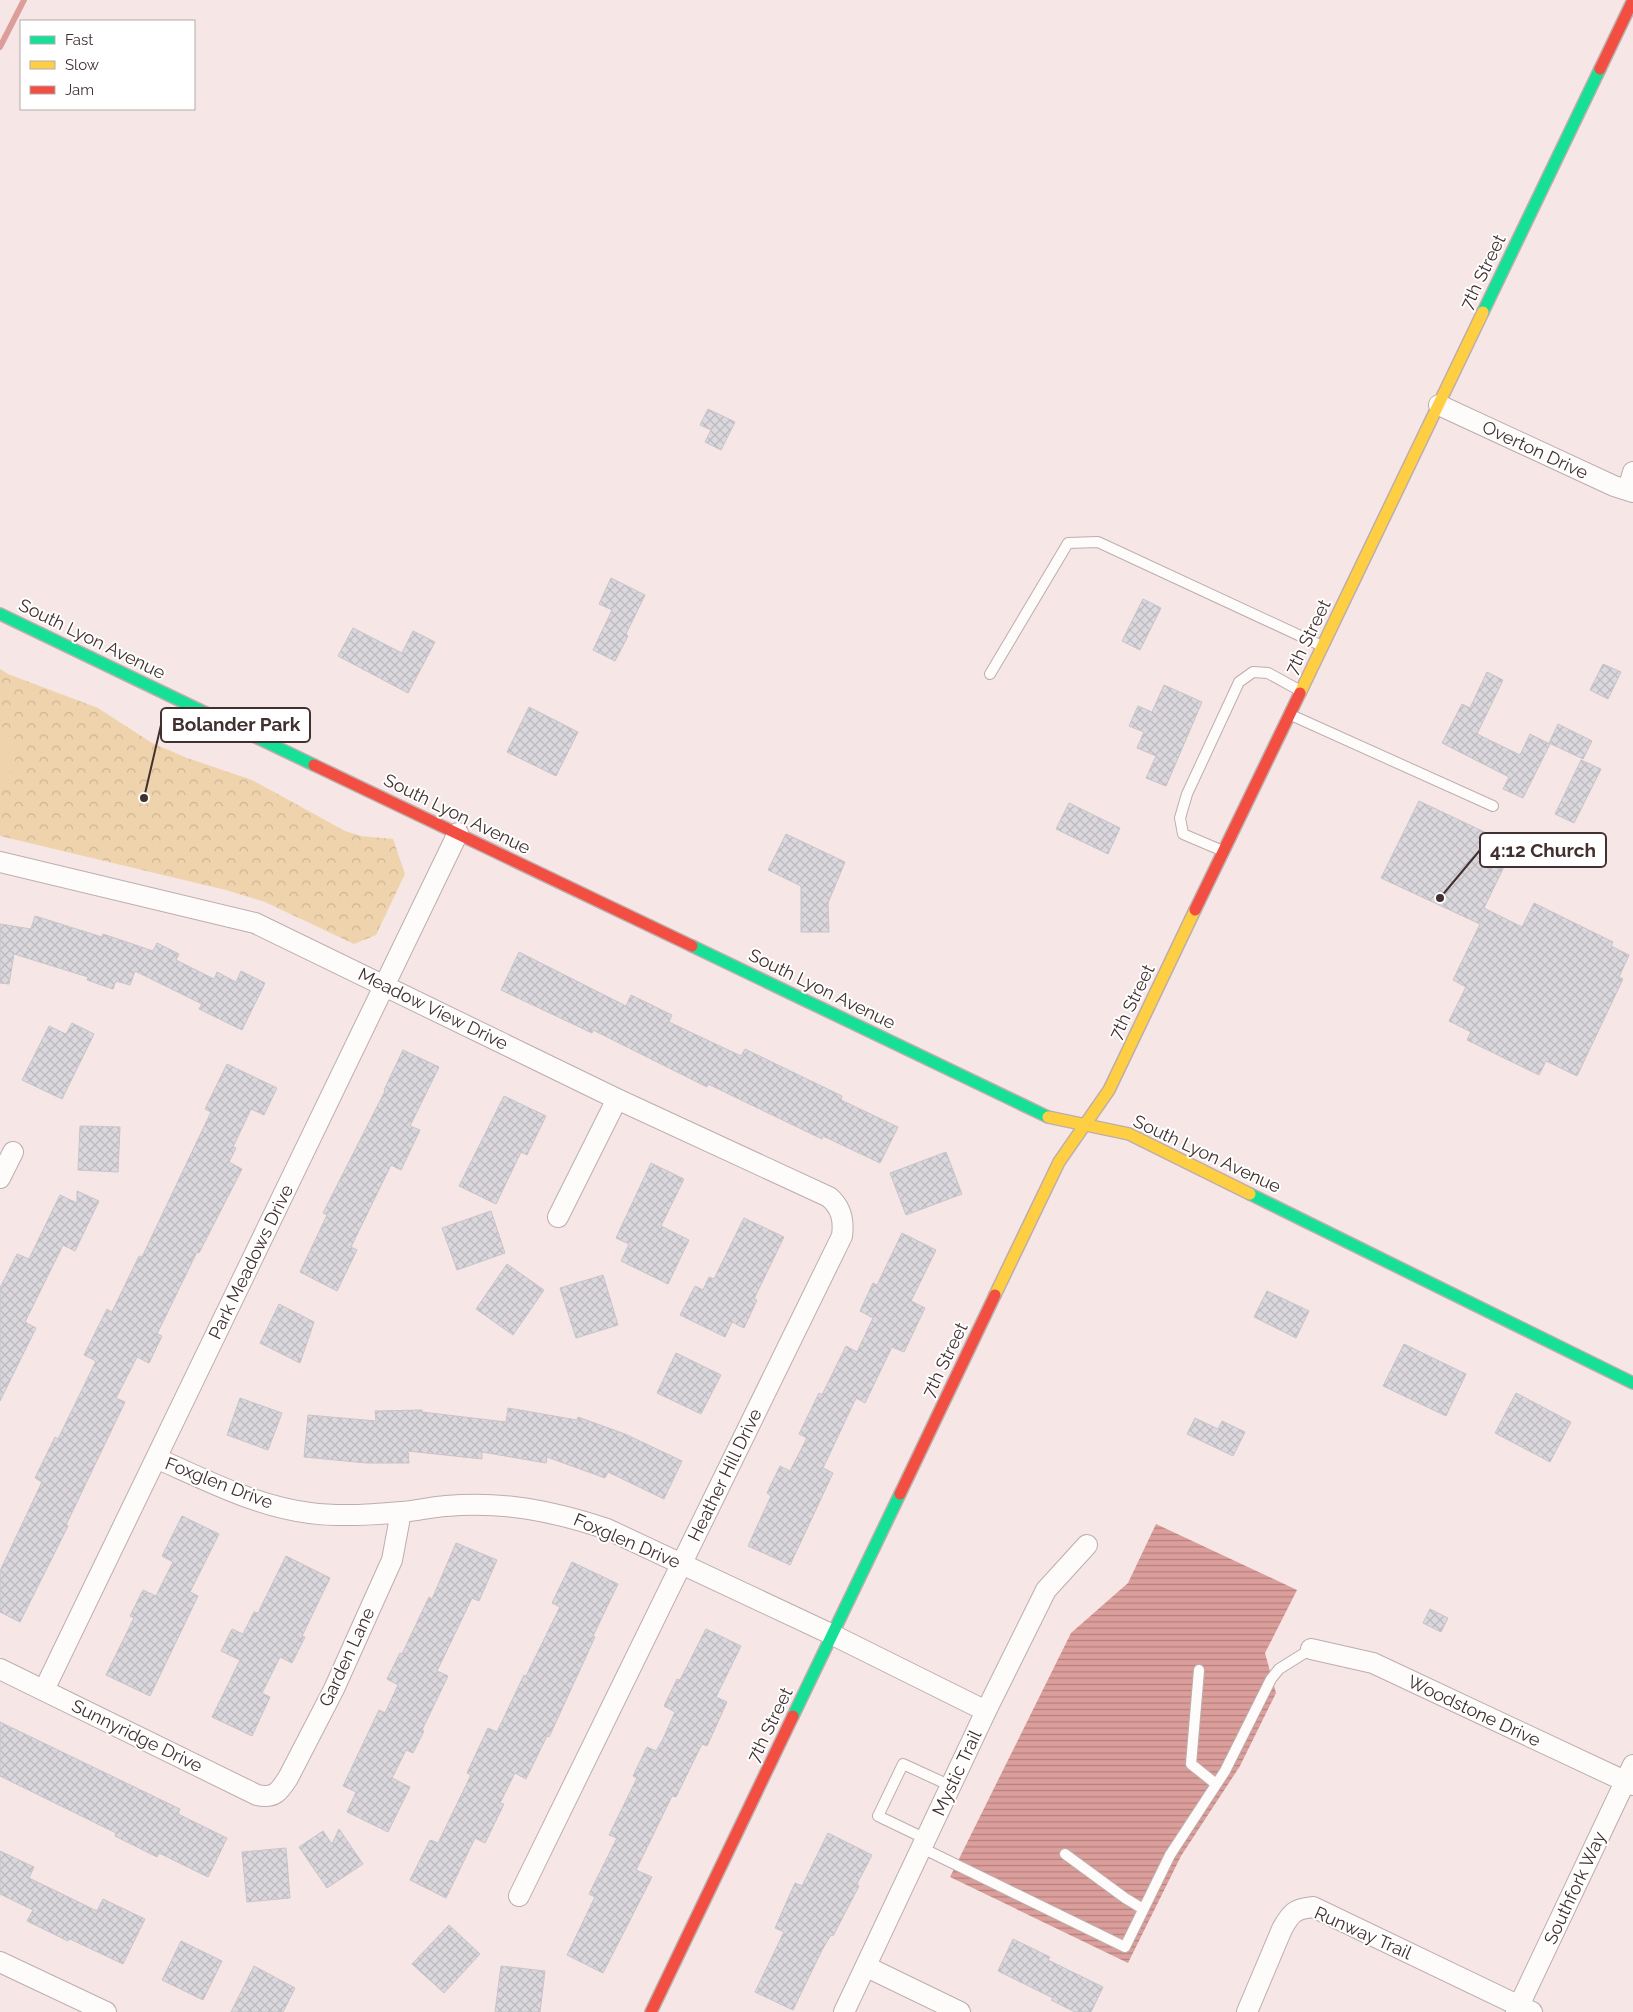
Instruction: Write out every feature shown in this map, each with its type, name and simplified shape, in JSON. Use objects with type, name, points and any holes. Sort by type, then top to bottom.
[{"type":"street","name":"7th Street","points":[[651,2012],[1059,1162],[1109,1090],[1439,405],[1627,29],[1633,0]]},
{"type":"street","name":"Overton Drive","points":[[1439,405],[1614,486],[1631,485]]},
{"type":"street","name":"South Lyon Avenue","points":[[0,614],[1045,1116],[1129,1134],[1633,1383]]},
{"type":"street","name":"Park Meadows Drive","points":[[44,1690],[458,833]]},
{"type":"street","name":"Meadow View Drive","points":[[0,862],[255,923],[617,1099],[829,1198],[837,1204],[841,1213]]},
{"type":"street","points":[[558,1216],[617,1099]]},
{"type":"street","points":[[0,1178],[13,1152]]},
{"type":"street","name":"Heather Hill Drive","points":[[519,1896],[842,1236],[843,1224],[841,1213]]},
{"type":"street","name":"Foxglen Drive","points":[[156,1458],[240,1495],[269,1505],[310,1513],[401,1512],[446,1506],[487,1504],[531,1508],[568,1516],[607,1529],[833,1635],[986,1711]]},
{"type":"street","name":"Garden Lane","points":[[275,1794],[282,1788],[288,1778],[334,1689],[392,1560],[401,1512]]},
{"type":"street","name":"Mystic Trail","points":[[844,2012],[867,1967],[986,1711],[1046,1590],[1087,1545]]},
{"type":"street","name":"Woodstone Drive","points":[[1311,1649],[1373,1663],[1630,1777]]},
{"type":"street","name":"Sunnyridge Drive","points":[[0,1669],[256,1795],[266,1797],[275,1794]]},
{"type":"street","name":"Southfork Way","points":[[1523,2010],[1630,1777]]},
{"type":"street","name":"Runway Trail","points":[[1247,2012],[1289,1916],[1298,1909],[1312,1907],[1523,2010]]},
{"type":"street","points":[[867,1967],[960,2012]]},
{"type":"street","points":[[3,1969],[106,2012]]},
{"type":"lane","points":[[990,674],[1068,543],[1098,542],[1322,647]]},
{"type":"lane","points":[[1224,852],[1183,834],[1180,818],[1187,794],[1239,682],[1253,672],[1268,673],[1301,691]]},
{"type":"lane","points":[[1290,715],[1493,806]]},
{"type":"lane","points":[[951,1786],[903,1764],[878,1816],[924,1844],[1125,1946],[1170,1855],[1238,1746],[1271,1679],[1279,1669],[1311,1649]]},
{"type":"lane","points":[[1199,1670],[1192,1764],[1216,1784]]},
{"type":"lane","points":[[1065,1854],[1143,1910]]},
{"type":"green space","points":[[0,669],[8,674],[98,708],[152,743],[187,758],[252,780],[345,831],[361,836],[393,839],[405,874],[376,935],[354,944],[265,902],[226,890],[0,836]]},
{"type":"green space","points":[[0,726],[12,738],[16,756],[12,769],[0,782]]},
{"type":"shaded area","points":[[1156,1524],[1297,1590],[1265,1653],[1276,1693],[1240,1766],[1181,1856],[1128,1963],[950,1877],[1071,1633],[1128,1583]]},
{"type":"building","points":[[708,409],[735,422],[721,450],[705,442],[711,430],[700,425]]},
{"type":"building","points":[[611,578],[645,595],[615,661],[593,650],[612,610],[599,604]]},
{"type":"building","points":[[1143,599],[1161,608],[1140,650],[1122,641]]},
{"type":"building","points":[[353,628],[402,653],[413,631],[435,642],[408,693],[338,656]]},
{"type":"building","points":[[1603,664],[1621,672],[1608,699],[1590,690]]},
{"type":"building","points":[[1487,672],[1503,680],[1477,734],[1520,755],[1530,734],[1550,744],[1523,798],[1503,789],[1509,777],[1442,743],[1462,704],[1470,708]]},
{"type":"building","points":[[1164,685],[1202,702],[1166,786],[1146,778],[1156,756],[1137,748],[1144,732],[1129,726],[1138,706],[1152,712]]},
{"type":"building","points":[[529,707],[578,732],[556,776],[507,752]]},
{"type":"building","points":[[1558,724],[1592,741],[1583,759],[1549,743]]},
{"type":"building","points":[[1581,760],[1601,769],[1574,823],[1555,814]]},
{"type":"building","points":[[1419,801],[1514,846],[1484,908],[1522,927],[1534,903],[1613,942],[1611,946],[1629,955],[1619,977],[1623,979],[1577,1076],[1546,1061],[1539,1075],[1467,1040],[1471,1032],[1449,1021],[1466,987],[1453,980],[1480,924],[1381,878]]},
{"type":"building","points":[[1069,803],[1120,828],[1108,854],[1056,829]]},
{"type":"building","points":[[786,834],[845,862],[828,903],[829,932],[801,932],[801,886],[768,870]]},
{"type":"building","points":[[35,916],[102,937],[103,934],[153,951],[157,943],[179,954],[176,960],[214,979],[217,972],[236,982],[241,971],[265,983],[242,1030],[199,1009],[202,1004],[135,971],[130,985],[116,981],[113,989],[87,980],[88,977],[14,954],[9,984],[0,983],[0,924],[31,929]]},
{"type":"building","points":[[519,952],[626,1006],[631,995],[672,1015],[669,1022],[741,1056],[745,1049],[842,1096],[841,1100],[898,1127],[880,1163],[823,1136],[822,1139],[708,1084],[707,1087],[593,1030],[592,1033],[501,990]]},
{"type":"building","points":[[72,1023],[94,1034],[62,1099],[22,1080],[49,1026],[66,1034]]},
{"type":"building","points":[[403,1050],[439,1067],[410,1126],[420,1130],[401,1170],[391,1165],[351,1247],[357,1250],[337,1291],[300,1272],[327,1215],[323,1213],[385,1091]]},
{"type":"building","points":[[227,1064],[277,1088],[264,1115],[251,1109],[233,1147],[236,1148],[229,1162],[242,1169],[199,1253],[197,1252],[157,1334],[162,1336],[149,1363],[137,1357],[116,1398],[125,1402],[66,1525],[68,1526],[20,1622],[0,1612],[0,1571],[42,1482],[35,1478],[55,1437],[58,1439],[96,1361],[84,1355],[107,1309],[112,1312],[139,1256],[142,1257],[211,1112],[205,1109]]},
{"type":"building","points":[[504,1096],[546,1116],[527,1155],[521,1152],[496,1204],[459,1186]]},
{"type":"building","points":[[80,1126],[120,1127],[118,1172],[78,1170]]},
{"type":"building","points":[[946,1152],[962,1194],[906,1215],[890,1173]]},
{"type":"building","points":[[651,1163],[684,1179],[661,1226],[689,1240],[668,1284],[621,1261],[629,1244],[616,1238]]},
{"type":"building","points":[[77,1191],[99,1201],[75,1251],[63,1245],[25,1322],[36,1328],[0,1401],[0,1288],[17,1254],[29,1259],[60,1195],[77,1203]]},
{"type":"building","points":[[491,1211],[505,1253],[457,1270],[442,1228]]},
{"type":"building","points":[[744,1218],[784,1237],[754,1299],[757,1300],[744,1328],[732,1322],[725,1337],[680,1315],[695,1286],[703,1290],[709,1277],[714,1279]]},
{"type":"building","points":[[902,1233],[936,1250],[911,1301],[925,1308],[904,1352],[892,1347],[865,1403],[856,1398],[823,1468],[833,1473],[790,1565],[748,1546],[771,1496],[767,1493],[780,1466],[790,1471],[807,1438],[799,1434],[819,1393],[822,1395],[846,1346],[857,1352],[873,1318],[860,1311],[873,1283],[877,1285]]},
{"type":"building","points":[[507,1264],[544,1290],[513,1335],[476,1309]]},
{"type":"building","points":[[603,1275],[618,1325],[576,1338],[560,1288]]},
{"type":"building","points":[[1267,1291],[1309,1311],[1296,1338],[1254,1317]]},
{"type":"building","points":[[279,1304],[314,1322],[300,1363],[260,1343]]},
{"type":"building","points":[[1404,1344],[1466,1374],[1446,1416],[1383,1386]]},
{"type":"building","points":[[676,1353],[721,1375],[701,1414],[657,1393]]},
{"type":"building","points":[[1516,1393],[1571,1422],[1550,1462],[1495,1433]]},
{"type":"building","points":[[240,1398],[282,1413],[268,1450],[227,1435]]},
{"type":"building","points":[[508,1408],[577,1420],[578,1417],[625,1434],[682,1461],[664,1499],[608,1472],[605,1478],[547,1457],[546,1463],[482,1452],[482,1459],[408,1451],[409,1463],[367,1463],[304,1457],[308,1415],[376,1421],[375,1411],[422,1410],[422,1412],[506,1422]]},
{"type":"building","points":[[1195,1418],[1218,1429],[1222,1421],[1245,1432],[1233,1456],[1187,1434]]},
{"type":"building","points":[[182,1516],[219,1534],[190,1592],[198,1596],[150,1696],[106,1675],[134,1618],[130,1616],[143,1590],[156,1596],[173,1562],[162,1556]]},
{"type":"building","points":[[456,1543],[497,1560],[479,1601],[472,1598],[437,1671],[448,1676],[422,1730],[424,1731],[413,1753],[406,1750],[392,1778],[410,1787],[388,1832],[347,1812],[356,1792],[343,1786],[379,1710],[385,1713],[398,1685],[387,1679],[400,1653],[402,1654],[429,1597],[432,1599]]},
{"type":"building","points":[[286,1556],[330,1578],[302,1636],[305,1637],[292,1663],[280,1657],[262,1693],[270,1697],[252,1736],[212,1717],[240,1660],[221,1651],[232,1629],[243,1634],[254,1612],[258,1613]]},
{"type":"building","points":[[572,1562],[618,1584],[549,1737],[547,1736],[526,1779],[515,1773],[500,1803],[504,1804],[485,1843],[475,1838],[446,1898],[410,1880],[430,1840],[438,1843],[471,1775],[467,1773],[488,1728],[497,1732],[524,1675],[526,1676],[560,1607],[552,1603]]},
{"type":"building","points":[[1430,1609],[1448,1618],[1441,1632],[1423,1623]]},
{"type":"building","points":[[706,1629],[741,1646],[716,1697],[727,1702],[707,1746],[702,1744],[676,1797],[672,1796],[636,1870],[652,1877],[603,1973],[567,1955],[595,1897],[589,1894],[617,1838],[609,1835],[637,1778],[633,1776],[647,1747],[656,1751],[662,1741],[675,1712],[664,1706],[677,1679],[680,1680]]},
{"type":"building","points":[[0,1722],[180,1809],[178,1814],[227,1838],[208,1877],[159,1853],[157,1857],[115,1836],[116,1833],[0,1776]]},
{"type":"building","points":[[339,1829],[363,1864],[327,1888],[299,1847],[323,1831],[332,1844]]},
{"type":"building","points":[[828,1833],[872,1855],[857,1884],[859,1886],[833,1936],[831,1935],[822,1950],[793,2010],[755,1992],[784,1932],[775,1928],[795,1883],[802,1886]]},
{"type":"building","points":[[286,1848],[290,1898],[247,1902],[242,1852]]},
{"type":"building","points":[[0,1851],[34,1867],[29,1878],[97,1911],[103,1899],[145,1919],[123,1964],[27,1921],[33,1910],[0,1894]]},
{"type":"building","points":[[449,1925],[480,1954],[444,1993],[412,1964]]},
{"type":"building","points":[[1013,1939],[1050,1957],[1048,1960],[1103,1987],[1091,2012],[1075,2012],[1051,2000],[1053,1998],[998,1971]]},
{"type":"building","points":[[181,1941],[222,1961],[203,2000],[162,1980]]},
{"type":"building","points":[[254,1966],[295,1988],[283,2012],[231,2012]]},
{"type":"building","points":[[501,1966],[545,1971],[540,2012],[495,2012]]},
{"type":"waterway","points":[[0,47],[24,0]]},
{"type":"traffic: fast","points":[[1483,312],[1600,69]]},
{"type":"traffic: fast","points":[[0,614],[314,765]]},
{"type":"traffic: fast","points":[[692,946],[1048,1117]]},
{"type":"traffic: fast","points":[[1250,1194],[1633,1383]]},
{"type":"traffic: fast","points":[[793,1716],[900,1494]]},
{"type":"traffic: slow","points":[[1300,693],[1483,312]]},
{"type":"traffic: slow","points":[[995,1295],[1059,1162],[1109,1090],[1195,910]]},
{"type":"traffic: slow","points":[[1048,1117],[1129,1134],[1250,1194]]},
{"type":"traffic: jam","points":[[1600,69],[1633,0]]},
{"type":"traffic: jam","points":[[1195,910],[1300,693]]},
{"type":"traffic: jam","points":[[314,765],[692,946]]},
{"type":"traffic: jam","points":[[900,1494],[995,1295]]},
{"type":"traffic: jam","points":[[651,2012],[793,1716]]},
{"type":"place","name":"Bolander Park","points":[[144,798]]},
{"type":"place","name":"4:12 Church","points":[[1440,898]]}]
